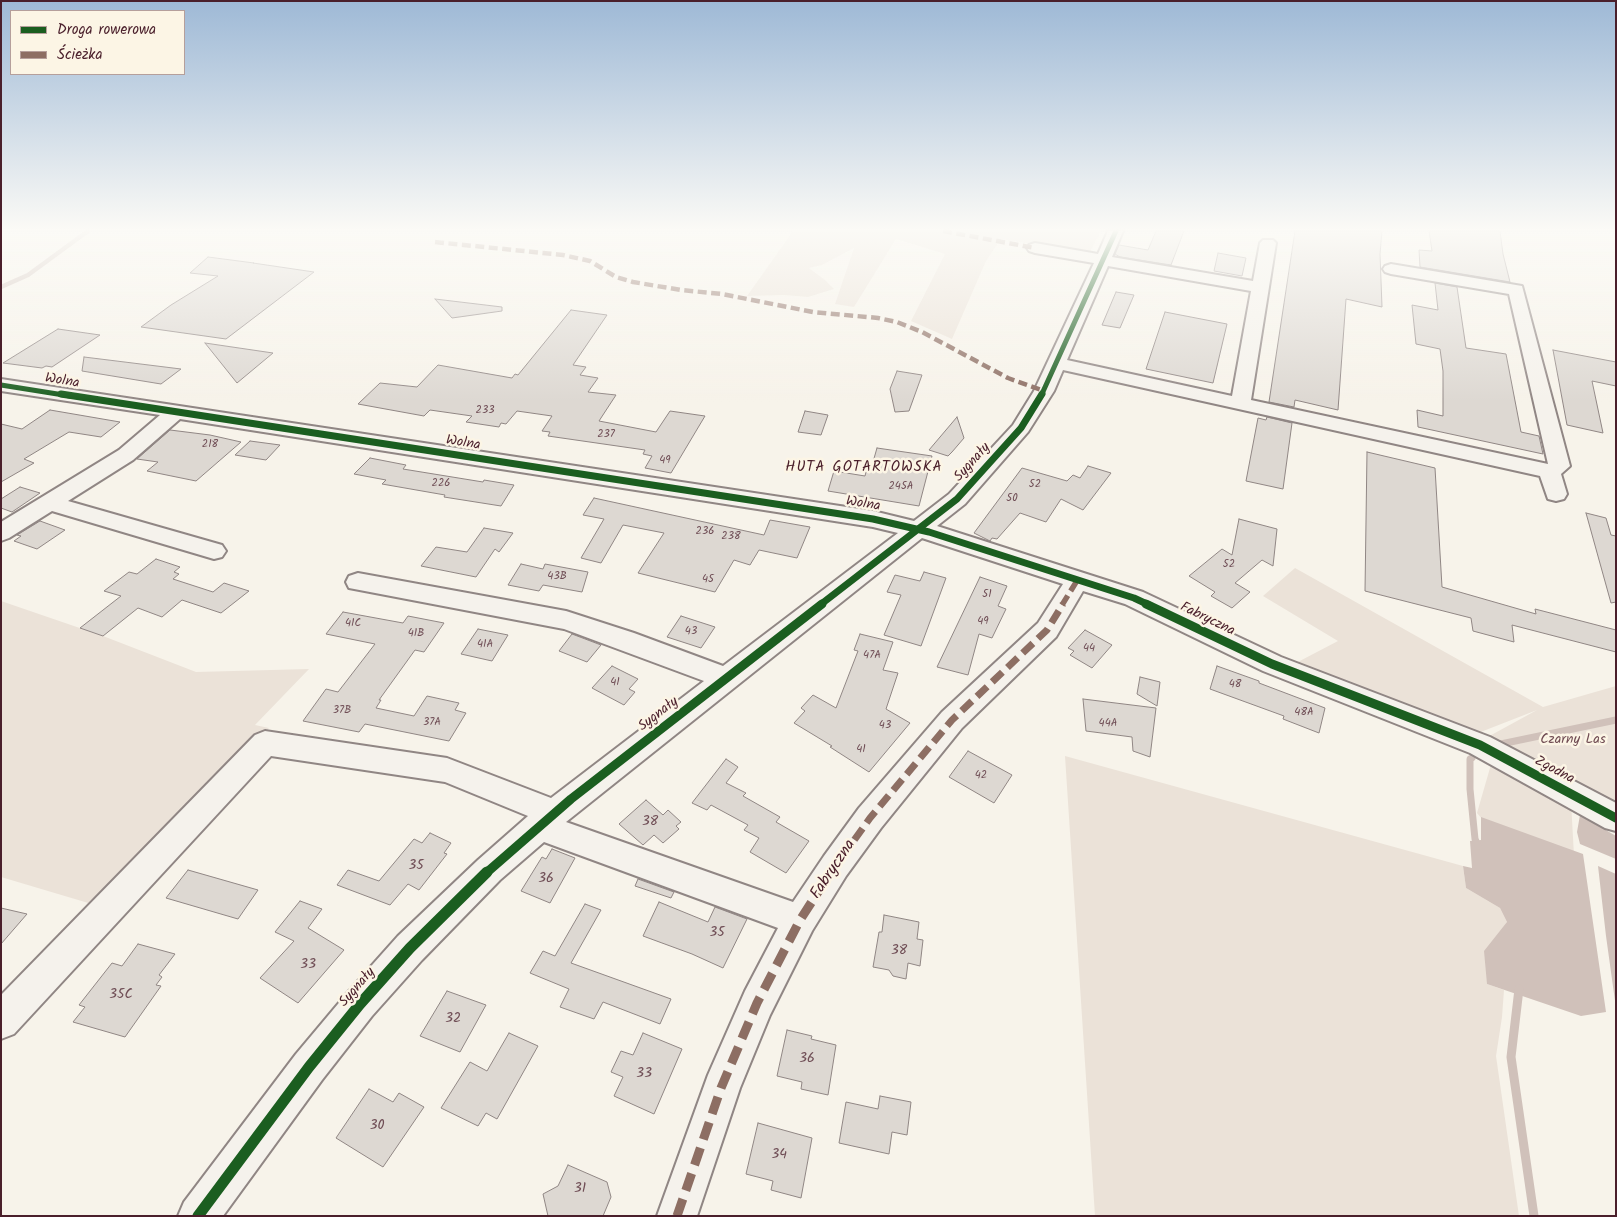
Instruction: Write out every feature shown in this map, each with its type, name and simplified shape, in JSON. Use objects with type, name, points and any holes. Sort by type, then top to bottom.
[{"type":"street","name":"Sygnały","points":[[198,1216],[309,1066],[360,1004],[442,916],[546,820],[920,530],[957,499],[1021,428],[1044,391],[1085,288]]},
{"type":"street","points":[[1240,404],[1260,288]]},
{"type":"street","points":[[1057,362],[1549,471],[1559,466],[1516,290],[1503,288]]},
{"type":"street","name":"Wolna","points":[[1,386],[879,520],[920,530]]},
{"type":"street","points":[[1,533],[126,455],[176,412]]},
{"type":"street","points":[[1549,471],[1556,494]]},
{"type":"street","points":[[48,503],[214,551]]},
{"type":"street","name":"Fabryczna","points":[[920,530],[1134,598],[1272,664],[1480,745]]},
{"type":"street","name":"Fabryczna","points":[[677,1216],[721,1088],[758,1003],[800,920],[835,866],[870,818],[952,720],[1047,630],[1078,579]]},
{"type":"street","points":[[358,582],[566,620],[728,678]]},
{"type":"street","points":[[1,1021],[265,743],[447,770],[546,820],[800,920]]},
{"type":"street","name":"Zgodna","points":[[1480,745],[1616,818]]},
{"type":"green space","points":[[753,288],[834,289],[808,297],[784,295],[747,296]]},
{"type":"green space","points":[[840,288],[866,288],[854,307],[835,304]]},
{"type":"green space","points":[[928,288],[974,288],[952,339],[911,321]]},
{"type":"green space","name":"Czarny Las","points":[[1295,568],[1543,707],[1616,686],[1616,810],[1484,739],[1537,710],[1473,735],[1294,664],[1338,641],[1263,596]]},
{"type":"green space","points":[[1,601],[103,636],[196,672],[309,669],[255,725],[269,728],[95,905],[1,877]]},
{"type":"green space","points":[[1065,756],[1463,866],[1466,888],[1500,908],[1507,922],[1487,984],[1504,990],[1496,1056],[1519,1216],[1095,1216]]},
{"type":"green space","points":[[1492,761],[1571,801],[1574,856],[1488,826],[1477,813]]},
{"type":"shaded area","points":[[1580,815],[1616,836],[1616,859],[1580,844],[1577,832]]},
{"type":"shaded area","points":[[1481,817],[1583,854],[1606,1012],[1581,1016],[1487,984],[1484,951],[1507,922],[1500,908],[1466,888],[1463,866],[1472,868],[1470,841],[1481,840]]},
{"type":"shaded area","points":[[1598,866],[1616,874],[1616,1008],[1606,936]]},
{"type":"building","points":[[199,288],[293,288],[226,339],[141,327]]},
{"type":"building","points":[[1286,288],[1381,288],[1382,307],[1346,299],[1338,410],[1295,400],[1294,407],[1269,402]]},
{"type":"building","points":[[1436,288],[1457,288],[1466,348],[1506,354],[1521,432],[1539,436],[1543,454],[1418,427],[1417,410],[1443,416],[1443,371],[1440,349],[1416,344],[1412,305],[1438,310]]},
{"type":"building","points":[[1116,292],[1134,295],[1120,328],[1102,325]]},
{"type":"building","points":[[435,299],[502,307],[502,311],[452,318]]},
{"type":"building","points":[[571,310],[607,315],[573,365],[586,367],[580,375],[598,378],[588,392],[616,395],[599,421],[656,432],[670,411],[705,416],[671,473],[645,468],[652,456],[643,454],[645,450],[548,436],[550,432],[542,431],[552,416],[517,411],[506,424],[501,423],[499,427],[466,422],[472,416],[430,410],[424,416],[358,404],[380,383],[417,387],[438,365],[512,378],[515,374],[518,375]]},
{"type":"building","points":[[1165,312],[1227,324],[1213,383],[1146,369]]},
{"type":"building","points":[[58,329],[100,335],[52,367],[46,366],[42,368],[3,363]]},
{"type":"building","points":[[205,343],[273,353],[237,383]]},
{"type":"building","points":[[1553,350],[1616,362],[1616,386],[1592,381],[1603,433],[1567,425]]},
{"type":"building","points":[[84,357],[181,369],[161,384],[82,371]]},
{"type":"building","points":[[897,371],[922,375],[909,411],[895,412],[890,389]]},
{"type":"building","points":[[50,410],[120,422],[101,437],[69,432],[24,459],[34,463],[1,482],[1,424],[22,429]]},
{"type":"building","points":[[805,411],[828,415],[821,435],[798,432]]},
{"type":"building","points":[[957,417],[964,438],[948,456],[929,450]]},
{"type":"building","points":[[1267,417],[1292,423],[1283,489],[1246,481],[1258,418],[1266,420]]},
{"type":"building","points":[[170,430],[210,435],[241,442],[196,481],[147,471],[158,462],[137,459]]},
{"type":"building","points":[[250,441],[280,445],[266,460],[235,455]]},
{"type":"building","points":[[877,448],[932,456],[919,506],[828,491],[834,471],[865,476],[867,468],[871,469]]},
{"type":"building","points":[[1367,452],[1435,468],[1442,587],[1536,614],[1535,609],[1616,630],[1616,652],[1512,625],[1514,642],[1473,631],[1471,618],[1365,591]]},
{"type":"building","points":[[370,458],[406,465],[403,469],[514,485],[501,506],[444,497],[445,495],[382,484],[386,480],[354,474]]},
{"type":"building","points":[[1088,466],[1111,473],[1083,510],[1061,499],[1046,522],[1020,513],[997,539],[992,538],[990,541],[974,533],[1022,468],[1067,481],[1073,475],[1080,478]]},
{"type":"building","points":[[20,487],[40,493],[12,512],[1,508],[1,499]]},
{"type":"building","points":[[594,498],[764,535],[770,520],[810,527],[797,558],[759,550],[750,565],[734,560],[715,592],[638,573],[664,533],[623,525],[601,563],[581,558],[604,519],[583,515]]},
{"type":"building","points":[[1586,513],[1606,518],[1611,535],[1616,536],[1616,602],[1611,603]]},
{"type":"building","points":[[1239,519],[1277,529],[1273,566],[1262,560],[1235,583],[1250,592],[1232,608],[1211,596],[1215,592],[1189,576],[1222,549],[1232,555]]},
{"type":"building","points":[[40,521],[65,530],[37,549],[14,541],[21,536],[17,535]]},
{"type":"building","points":[[484,528],[513,533],[499,552],[495,549],[476,577],[421,566],[436,547],[467,552]]},
{"type":"building","points":[[156,559],[180,567],[174,572],[179,574],[173,579],[213,592],[224,583],[249,591],[221,613],[182,600],[162,617],[138,608],[103,636],[80,628],[121,596],[104,591],[129,572],[137,574]]},
{"type":"building","points":[[521,564],[543,569],[545,564],[588,572],[582,592],[543,585],[539,591],[508,585]]},
{"type":"building","points":[[924,572],[946,578],[921,646],[884,635],[901,595],[887,592],[895,575],[920,581]]},
{"type":"building","points":[[980,577],[1007,586],[998,606],[1006,609],[992,638],[979,634],[968,675],[937,667]]},
{"type":"building","points":[[343,612],[403,623],[408,616],[444,623],[424,652],[415,650],[379,700],[381,700],[376,708],[414,716],[427,696],[459,703],[455,710],[466,713],[449,741],[365,724],[359,732],[303,721],[326,689],[338,692],[375,644],[326,634]]},
{"type":"building","points":[[681,616],[715,627],[701,648],[667,637]]},
{"type":"building","points":[[478,629],[508,635],[492,661],[461,654]]},
{"type":"building","points":[[1085,630],[1112,645],[1092,668],[1070,655],[1074,651],[1068,648]]},
{"type":"building","points":[[572,634],[601,645],[587,662],[559,651]]},
{"type":"building","points":[[860,634],[893,642],[883,670],[898,673],[886,709],[910,723],[869,772],[830,747],[832,746],[794,723],[805,711],[801,708],[813,695],[836,708],[858,651],[854,650]]},
{"type":"building","points":[[612,666],[638,679],[629,689],[635,692],[624,705],[592,688]]},
{"type":"building","points":[[1217,666],[1325,708],[1319,733],[1283,719],[1284,716],[1210,689]]},
{"type":"building","points":[[1140,677],[1160,682],[1157,706],[1137,694]]},
{"type":"building","points":[[1083,699],[1156,708],[1150,757],[1133,751],[1132,737],[1086,731]]},
{"type":"building","points":[[968,751],[1012,775],[994,803],[949,777]]},
{"type":"building","points":[[726,759],[738,767],[726,783],[746,793],[743,796],[780,817],[776,822],[809,841],[786,873],[750,852],[759,838],[744,830],[748,825],[711,805],[707,810],[692,803]]},
{"type":"building","points":[[646,800],[663,815],[668,810],[681,822],[676,826],[679,829],[663,843],[654,835],[643,845],[619,824]]},
{"type":"building","points":[[430,833],[451,843],[444,853],[447,854],[419,890],[408,884],[390,905],[337,885],[348,870],[379,881],[414,839],[422,843]]},
{"type":"building","points":[[552,849],[575,858],[550,903],[521,891],[542,857],[546,859]]},
{"type":"building","points":[[188,870],[258,890],[238,919],[166,898]]},
{"type":"building","points":[[638,879],[674,892],[671,898],[635,886]]},
{"type":"building","points":[[300,901],[322,909],[308,928],[344,950],[298,1003],[260,978],[294,941],[275,932]]},
{"type":"building","points":[[659,902],[708,922],[715,907],[747,919],[723,968],[643,936]]},
{"type":"building","points":[[585,904],[601,910],[571,963],[671,999],[660,1024],[603,1002],[594,1019],[560,1007],[569,989],[530,973],[543,951],[555,956]]},
{"type":"building","points":[[1,908],[27,914],[1,944]]},
{"type":"building","points":[[884,915],[919,922],[917,939],[923,940],[920,966],[908,963],[906,979],[893,976],[889,970],[873,967],[879,932],[882,932]]},
{"type":"building","points":[[138,944],[175,954],[159,975],[162,977],[156,985],[161,986],[125,1037],[73,1022],[85,1007],[79,1005],[112,963],[122,966]]},
{"type":"building","points":[[447,991],[486,1005],[460,1052],[420,1036]]},
{"type":"building","points":[[787,1030],[812,1036],[811,1039],[836,1045],[828,1095],[801,1089],[802,1082],[777,1076]]},
{"type":"building","points":[[509,1033],[538,1046],[497,1119],[486,1113],[478,1126],[441,1108],[470,1062],[487,1071]]},
{"type":"building","points":[[643,1033],[682,1049],[654,1114],[614,1096],[623,1077],[611,1072],[621,1051],[633,1055]]},
{"type":"building","points":[[369,1089],[393,1102],[399,1093],[424,1107],[383,1167],[336,1138]]},
{"type":"building","points":[[880,1096],[911,1102],[907,1135],[892,1132],[889,1154],[839,1143],[846,1102],[878,1109]]},
{"type":"building","points":[[758,1123],[812,1138],[801,1198],[771,1190],[773,1181],[746,1174]]},
{"type":"building","points":[[568,1165],[607,1182],[611,1197],[603,1216],[548,1216],[543,1194],[558,1186]]},
{"type":"waterway","points":[[1496,745],[1616,720]]},
{"type":"waterway","points":[[1472,758],[1470,759],[1470,789],[1475,839],[1478,846]]},
{"type":"waterway","points":[[1519,989],[1511,1057],[1534,1216]]},
{"type":"marked path","points":[[668,288],[722,294],[813,312],[878,318],[897,322],[922,332],[1008,378],[1044,391]]},
{"type":"marked path","points":[[677,1216],[721,1088],[757,1003],[800,920],[835,866],[870,818],[952,720],[1047,630],[1078,579]]},
{"type":"cycle path","points":[[198,1216],[309,1067],[360,1004],[410,948],[489,870],[571,799],[957,499],[1021,428],[1044,391],[1090,288]]},
{"type":"cycle path","points":[[1,385],[873,519],[929,532],[1134,598],[1272,664],[1480,745],[1616,818]]},
{"type":"district","name":"HUTA GOTARTOWSKA","points":[[864,468]]}]
